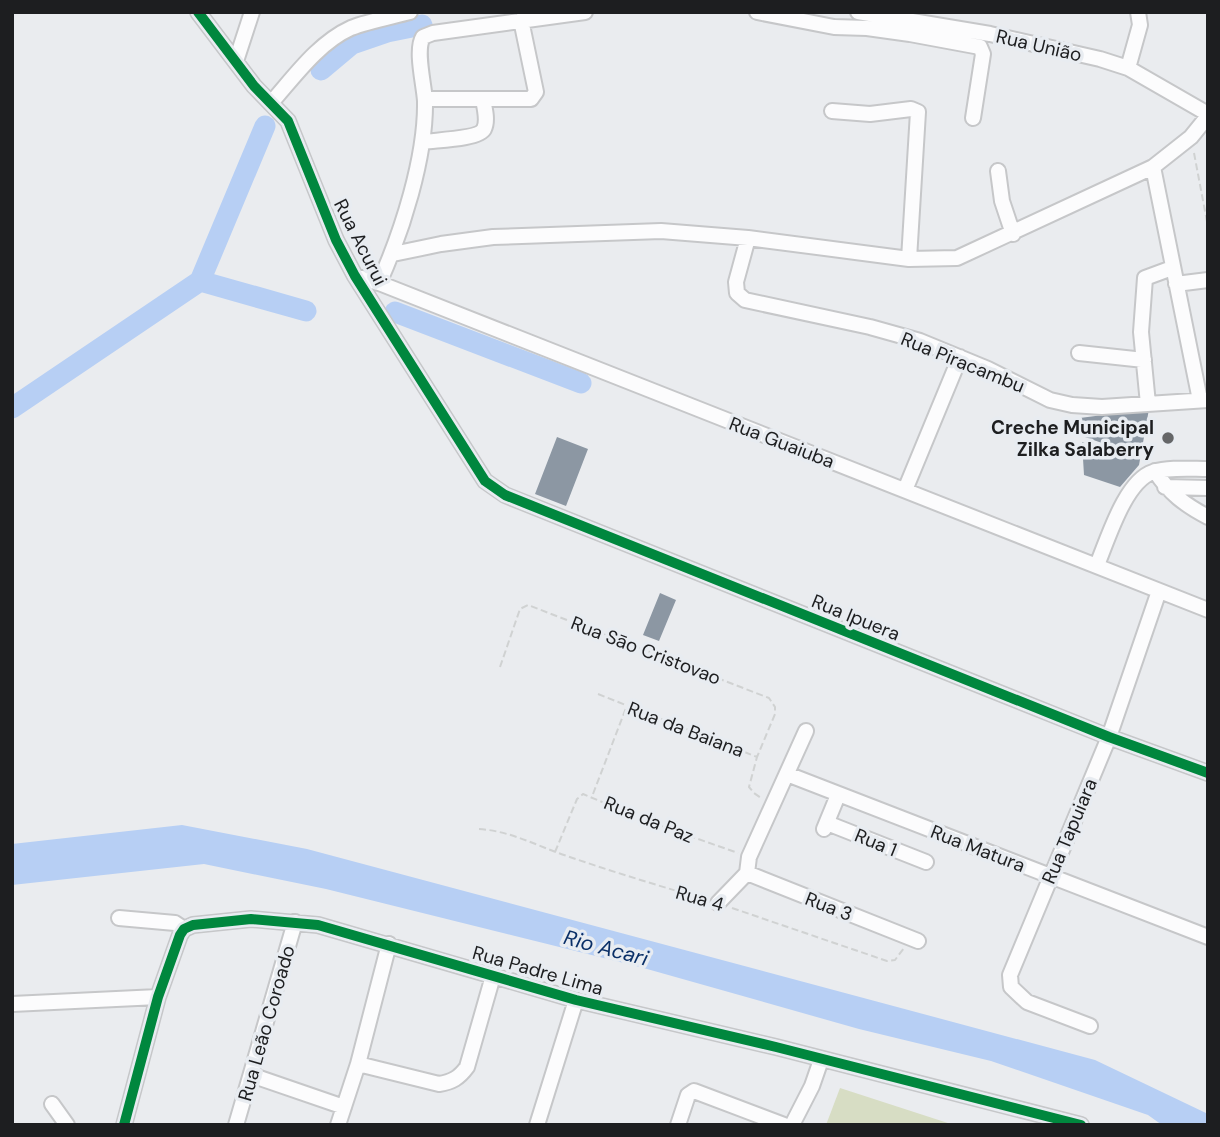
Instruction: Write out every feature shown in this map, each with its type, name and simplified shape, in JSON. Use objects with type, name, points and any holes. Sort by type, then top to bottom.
[{"type":"street","name":"Rua Acurui","points":[[198,12],[254,86],[288,121],[336,240],[355,276],[485,481],[494,489]]},
{"type":"street","points":[[236,61],[252,12]]},
{"type":"street","points":[[271,103],[322,47],[338,36],[352,28],[410,12]]},
{"type":"street","points":[[379,283],[393,254],[424,142],[425,99],[420,46],[423,37],[504,17],[521,20],[585,12]]},
{"type":"street","name":"Rua União","points":[[858,12],[1035,43],[1100,59],[1128,68],[1207,119]]},
{"type":"street","points":[[1128,68],[1140,24],[1138,12]]},
{"type":"street","points":[[766,13],[803,16],[834,27],[867,28],[920,23],[980,47],[983,54],[973,118]]},
{"type":"street","points":[[425,99],[527,101],[534,96],[535,87],[521,20]]},
{"type":"street","points":[[424,142],[482,132],[486,119],[483,100]]},
{"type":"street","points":[[832,111],[870,114],[911,109],[918,112],[909,259]]},
{"type":"street","points":[[393,254],[441,244],[518,235],[684,232],[909,259],[957,258],[1153,167],[1191,138],[1207,119]]},
{"type":"street","points":[[1153,167],[1172,268],[1204,400]]},
{"type":"street","points":[[998,172],[1002,201],[1013,234]]},
{"type":"street","name":"Rua Piracambu","points":[[748,238],[736,282],[737,293],[745,300],[870,327],[920,341],[1050,400],[1072,405],[1102,407],[1204,400]]},
{"type":"street","points":[[1147,404],[1141,318],[1145,278],[1172,268]]},
{"type":"street","name":"Rua Guaiuba","points":[[355,276],[379,283],[1208,610]]},
{"type":"street","points":[[1176,284],[1208,280]]},
{"type":"street","points":[[1079,354],[1144,360]]},
{"type":"street","points":[[905,490],[960,357]]},
{"type":"street","points":[[1097,565],[1128,494],[1144,476],[1155,471],[1208,469]]},
{"type":"street","points":[[1155,471],[1165,487],[1185,505],[1208,516]]},
{"type":"street","points":[[1165,487],[1208,488]]},
{"type":"street","name":"Rua Ipuera","points":[[494,489],[1109,737],[1208,773]]},
{"type":"street","name":"Rua Tapuiara","points":[[1090,1026],[1027,1002],[1012,987],[1010,975],[1109,737],[1160,591]]},
{"type":"street","points":[[718,903],[747,865],[806,731]]},
{"type":"street","name":"Rua Matura","points":[[787,774],[1208,937]]},
{"type":"street","name":"Rua 1","points":[[838,795],[825,826],[926,862]]},
{"type":"street","name":"Rua 3","points":[[747,865],[914,939]]},
{"type":"street","points":[[119,918],[175,923],[184,929],[158,997],[124,1125]]},
{"type":"street","name":"Rua Padre Lima","points":[[184,929],[192,925],[229,920],[318,925],[576,1000],[1074,1124]]},
{"type":"street","name":"Rua Leão Coroado","points":[[236,1125],[295,922]]},
{"type":"street","points":[[338,1125],[358,1064],[389,944]]},
{"type":"street","points":[[358,1064],[429,1082],[450,1082],[467,1066],[493,976]]},
{"type":"street","points":[[12,1004],[158,997]]},
{"type":"street","points":[[537,1125],[576,1000]]},
{"type":"street","points":[[792,1125],[812,1086],[821,1060]]},
{"type":"street","points":[[251,1075],[344,1107]]},
{"type":"street","points":[[683,1123],[688,1096],[694,1091],[784,1125]]},
{"type":"street","points":[[52,1104],[67,1125]]},
{"type":"path","points":[[1191,138],[1208,227]]},
{"type":"path","points":[[592,796],[626,707]]},
{"type":"green space","points":[[840,1088],[954,1125],[826,1125]]},
{"type":"water","name":"Rio Acari","points":[[182,825],[307,849],[1095,1060],[1208,1114],[1208,1125],[1162,1125],[1148,1115],[991,1061],[859,1029],[640,967],[326,889],[204,864],[12,885],[12,844]]},
{"type":"building","points":[[1149,409],[1139,465],[1120,487],[1084,475],[1082,442],[1122,457],[1122,450],[1082,436],[1080,418]]},
{"type":"building","points":[[557,437],[588,449],[566,506],[535,494]]},
{"type":"building","points":[[660,593],[676,600],[659,641],[643,635]]},
{"type":"waterway","points":[[321,70],[352,44],[387,32],[422,25]]},
{"type":"waterway","points":[[12,408],[200,281],[265,126]]},
{"type":"waterway","points":[[200,281],[306,311]]},
{"type":"waterway","points":[[395,312],[581,383]]},
{"type":"cycle path","points":[[198,12],[254,86],[288,121],[336,240],[355,276],[485,481],[505,495],[1109,737],[1208,773]]},
{"type":"cycle path","points":[[124,1125],[158,997],[180,935],[184,929],[193,925],[251,919],[318,925],[576,1000],[776,1047],[1081,1125]]},
{"type":"place","name":"Creche Municipal Zilka Salaberry","points":[[1168,438]]}]
